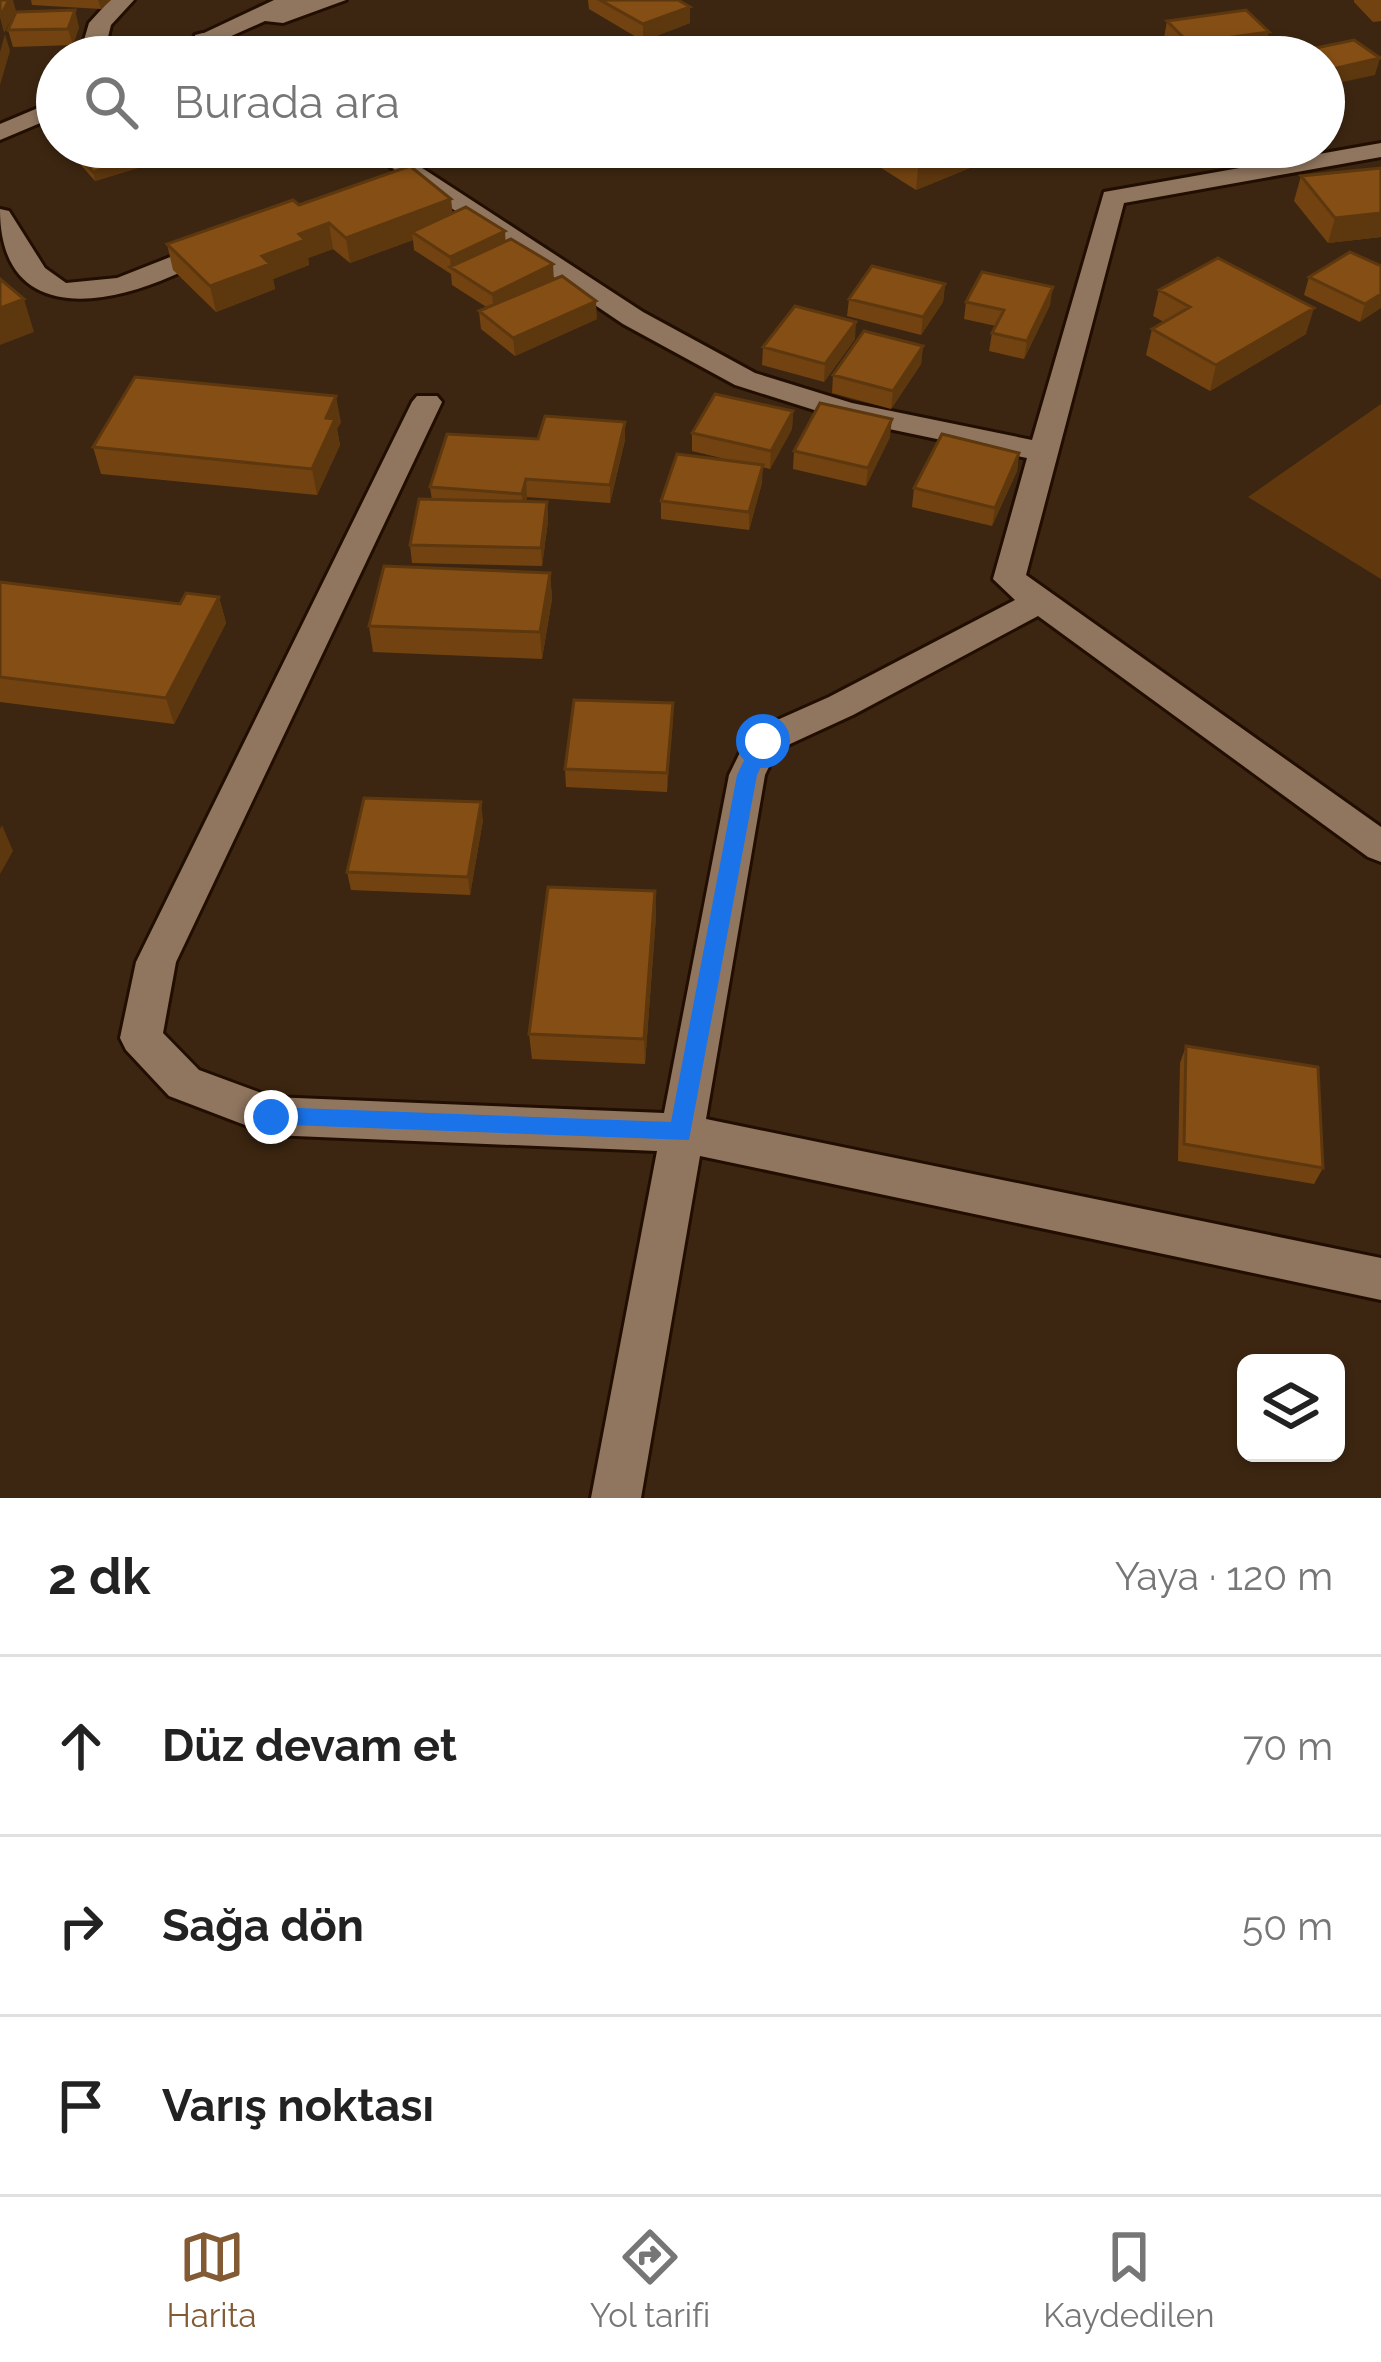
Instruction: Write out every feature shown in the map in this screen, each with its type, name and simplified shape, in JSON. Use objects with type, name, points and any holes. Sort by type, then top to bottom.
[{"type":"street","points":[[97,36],[100,23],[124,0]]},
{"type":"street","points":[[211,36],[293,0]]},
{"type":"street","points":[[215,36],[335,0]]},
{"type":"street","points":[[0,133],[36,117]]},
{"type":"street","points":[[1345,156],[1381,150]]},
{"type":"street","points":[[403,168],[633,318],[745,379],[847,411],[1043,452]]},
{"type":"street","points":[[1278,168],[1113,197],[1009,579],[1381,847]]},
{"type":"street","points":[[375,192],[418,178]]},
{"type":"street","points":[[0,217],[42,282],[73,297],[107,290],[246,237]]},
{"type":"street","points":[[427,402],[156,962],[141,1038],[184,1083],[271,1117],[681,1132],[1381,1279]]},
{"type":"street","points":[[616,1498],[747,775],[763,741],[841,706],[1040,601]]},
{"type":"shaded area","points":[[1381,404],[1381,579],[1248,497]]},
{"type":"building","points":[[600,0],[678,0],[690,7],[643,24]]},
{"type":"building","points":[[75,10],[68,29],[8,30],[16,12]]},
{"type":"building","points":[[1246,10],[1269,32],[1182,36],[1167,21]]},
{"type":"building","points":[[1354,40],[1380,58],[1345,66],[1345,42]]},
{"type":"building","points":[[404,168],[412,168],[451,199],[346,238],[329,223],[299,234],[305,240],[262,256],[270,264],[210,286],[167,244],[293,200],[299,205]]},
{"type":"building","points":[[1381,168],[1381,213],[1335,218],[1301,176]]},
{"type":"building","points":[[466,207],[505,231],[450,257],[412,232]]},
{"type":"building","points":[[511,239],[553,264],[492,294],[450,267]]},
{"type":"building","points":[[1350,252],[1381,266],[1381,294],[1365,304],[1309,277]]},
{"type":"building","points":[[1218,258],[1314,308],[1216,365],[1152,329],[1190,307],[1159,290]]},
{"type":"building","points":[[872,266],[945,284],[923,317],[849,299]]},
{"type":"building","points":[[982,272],[1053,287],[1027,341],[992,333],[1004,310],[966,302]]},
{"type":"building","points":[[562,276],[596,301],[513,338],[479,311]]},
{"type":"building","points":[[0,279],[24,299],[0,308]]},
{"type":"building","points":[[795,306],[856,322],[825,364],[763,347]]},
{"type":"building","points":[[864,331],[923,346],[893,391],[833,375]]},
{"type":"building","points":[[135,377],[336,396],[326,418],[335,419],[312,469],[93,447]]},
{"type":"building","points":[[715,394],[793,411],[771,451],[692,433]]},
{"type":"building","points":[[820,403],[892,419],[868,468],[794,451]]},
{"type":"building","points":[[545,416],[625,422],[610,485],[526,479],[522,494],[430,487],[447,434],[538,439]]},
{"type":"building","points":[[942,434],[1019,453],[995,508],[914,488]]},
{"type":"building","points":[[677,454],[763,465],[749,512],[661,501]]},
{"type":"building","points":[[419,499],[547,502],[541,548],[410,545]]},
{"type":"building","points":[[384,566],[550,573],[540,632],[369,626]]},
{"type":"building","points":[[0,582],[180,604],[186,593],[219,597],[166,698],[0,677]]},
{"type":"building","points":[[574,700],[673,703],[667,773],[565,769]]},
{"type":"building","points":[[364,798],[481,802],[468,877],[347,872]]},
{"type":"building","points":[[548,887],[655,891],[644,1039],[529,1034]]},
{"type":"building","points":[[1186,1046],[1318,1067],[1323,1168],[1184,1144]]},
{"type":"route","points":[[271,1117],[681,1132],[747,775],[763,741]]}]
